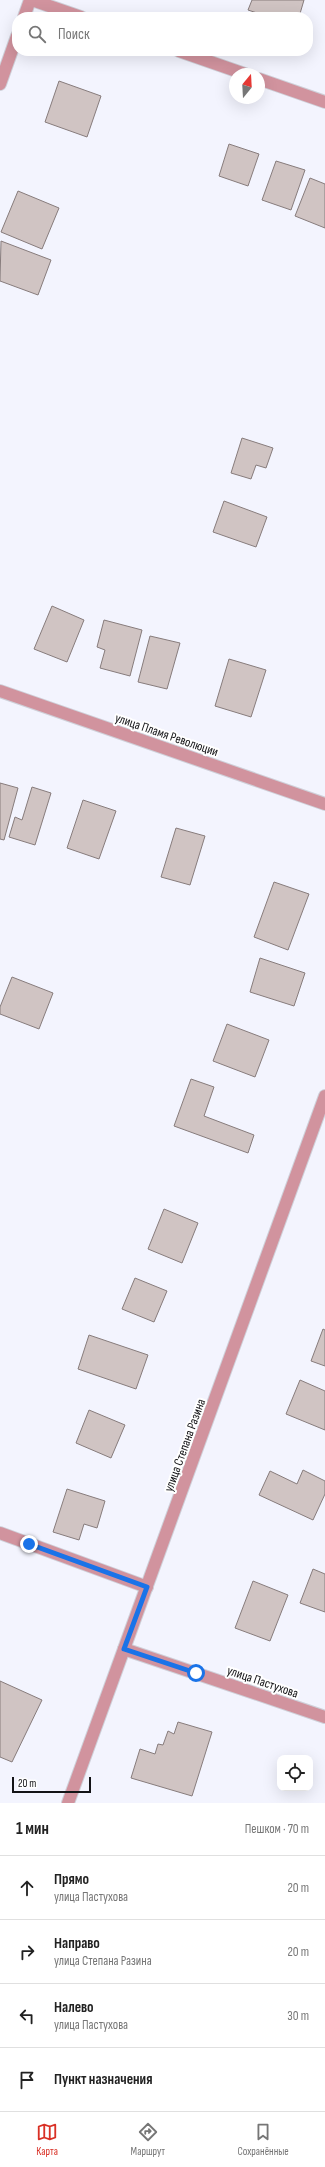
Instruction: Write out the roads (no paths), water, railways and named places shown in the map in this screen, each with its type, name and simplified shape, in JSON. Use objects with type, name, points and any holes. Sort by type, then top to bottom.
[{"type":"street","points":[[26,12],[31,0],[66,12]]},
{"type":"street","points":[[0,84],[12,50]]},
{"type":"street","points":[[193,56],[229,68]]},
{"type":"street","points":[[265,81],[325,102]]},
{"type":"street","name":"улица Пламя Революции","points":[[0,691],[325,804]]},
{"type":"street","name":"улица Степана Разина","points":[[68,1803],[325,1096]]},
{"type":"street","points":[[0,1533],[147,1587]]},
{"type":"street","name":"улица Пастухова","points":[[124,1649],[325,1717]]}]
